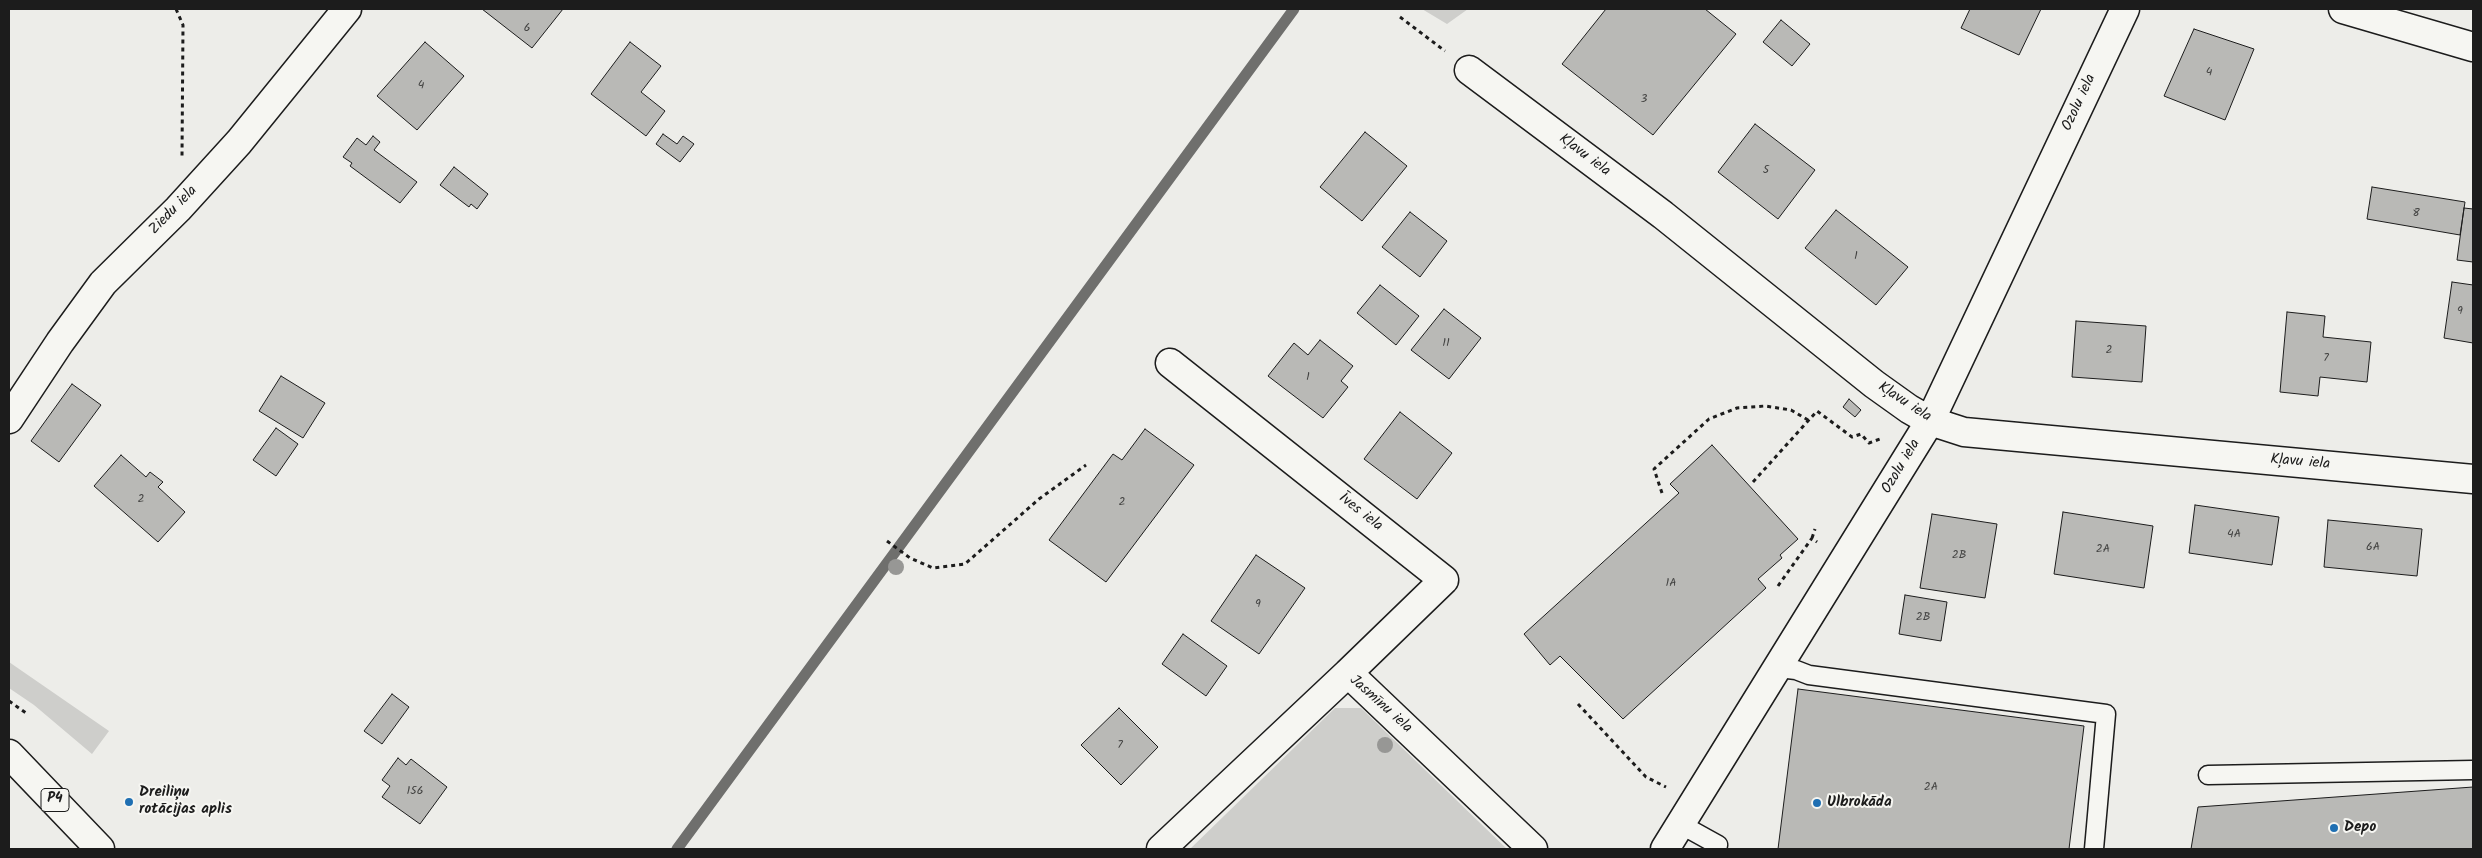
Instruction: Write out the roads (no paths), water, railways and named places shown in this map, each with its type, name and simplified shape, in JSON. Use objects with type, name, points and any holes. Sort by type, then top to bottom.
[{"type":"street","name":"Ziedu iela","points":[[9,419],[60,342],[103,283],[178,209],[239,142],[347,9]]},
{"type":"street","name":"Ozolu iela","points":[[1665,849],[1779,668],[1930,421],[2125,9]]},
{"type":"street","points":[[2343,9],[2473,48]]},
{"type":"street","name":"Kļavu iela","points":[[1469,70],[1663,215],[1874,384],[1909,409],[1930,421],[1964,432],[2473,479]]},
{"type":"street","name":"Īves iela","points":[[1170,363],[1444,580],[1348,672]]},
{"type":"street","name":"Jasmīnu iela","points":[[1161,849],[1348,672],[1533,849]]},
{"type":"street","name":"P4","points":[[9,754],[100,849]]},
{"type":"lane","points":[[1779,668],[1796,670],[1809,675],[2106,714],[2094,849]]},
{"type":"lane","points":[[2208,775],[2473,770]]},
{"type":"lane","points":[[1680,824],[1718,845],[1718,849]]},
{"type":"waterway","points":[[677,849],[1294,9]]},
{"type":"place","name":"Dreiliņu rotācijas aplis","points":[[129,802]]},
{"type":"place","name":"Ulbrokāda","points":[[1817,803]]},
{"type":"place","name":"Depo","points":[[2334,828]]}]
